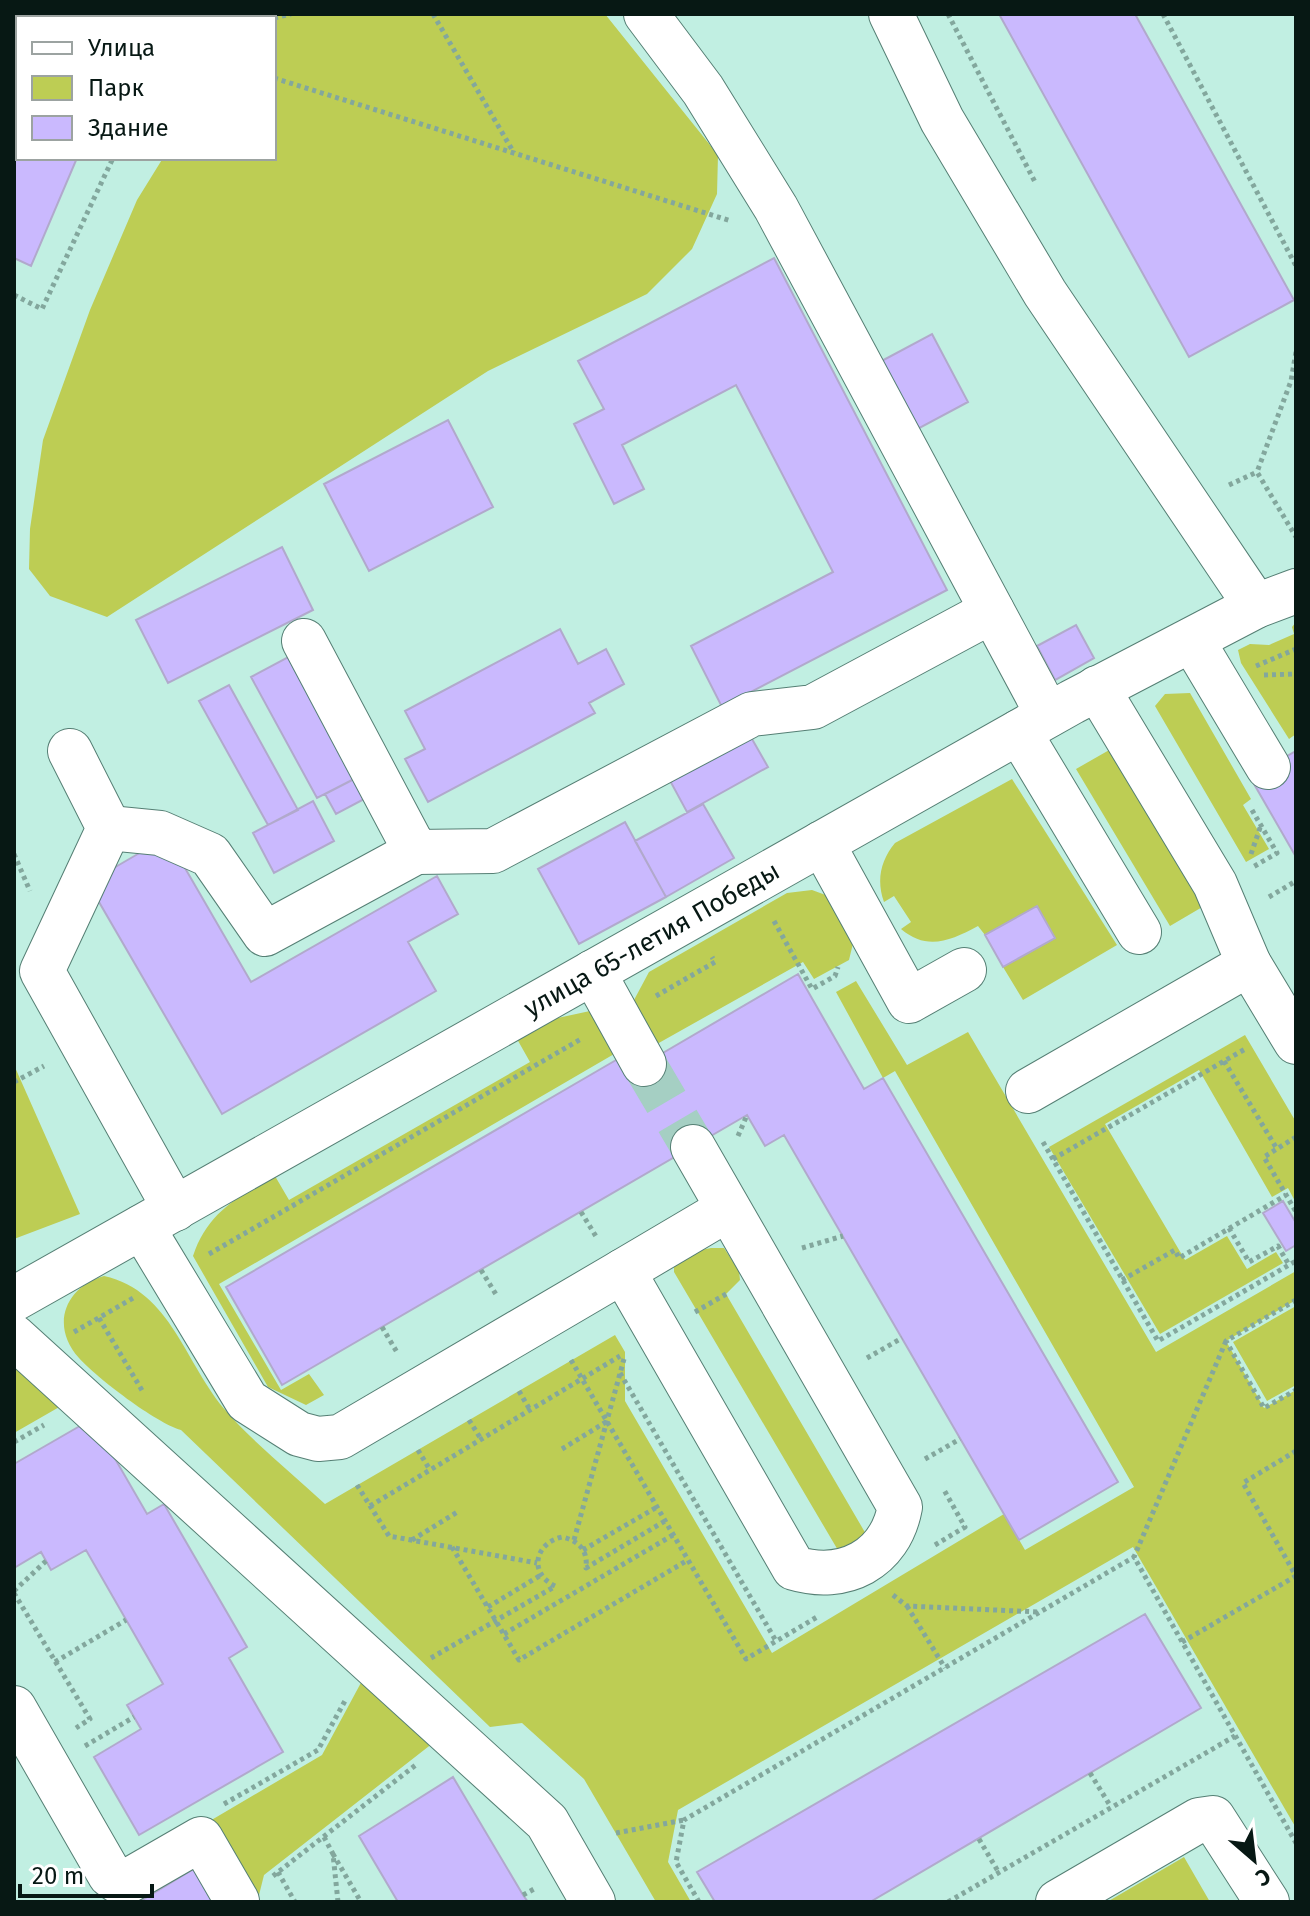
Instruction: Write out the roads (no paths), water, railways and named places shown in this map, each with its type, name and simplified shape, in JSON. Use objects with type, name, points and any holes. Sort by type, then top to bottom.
[{"type":"street","points":[[646,14],[703,90],[776,208],[992,611],[1033,724],[1139,932]]},
{"type":"street","points":[[891,14],[942,120],[1045,293],[1276,598]]},
{"type":"street","name":"улица 65-летия Победы","points":[[14,1299],[1097,688],[1276,598]]},
{"type":"street","points":[[109,828],[160,833],[210,855],[265,934],[416,852],[493,851],[752,714],[813,707],[992,611]]},
{"type":"street","points":[[1192,640],[1268,767]]},
{"type":"street","points":[[304,641],[416,852]]},
{"type":"street","points":[[1097,688],[1215,884],[1249,964],[1296,1042]]},
{"type":"street","points":[[70,751],[109,828]]},
{"type":"street","points":[[109,828],[42,971],[239,1392],[281,1425],[318,1439],[340,1437],[612,1258],[728,1209]]},
{"type":"street","points":[[822,843],[909,1001],[964,970]]},
{"type":"street","points":[[1028,1091],[1249,964]]},
{"type":"street","points":[[593,972],[644,1064]]},
{"type":"street","points":[[612,1258],[794,1568],[817,1575],[866,1564],[885,1545],[897,1524],[900,1507],[693,1147]]},
{"type":"street","points":[[14,1337],[547,1822],[593,1902]]},
{"type":"street","points":[[14,1708],[110,1875],[118,1881],[128,1881],[201,1839],[252,1891]]},
{"type":"street","points":[[1058,1902],[1199,1820],[1213,1818],[1267,1902]]},
{"type":"tunnel","points":[[644,1064],[693,1147]]}]
